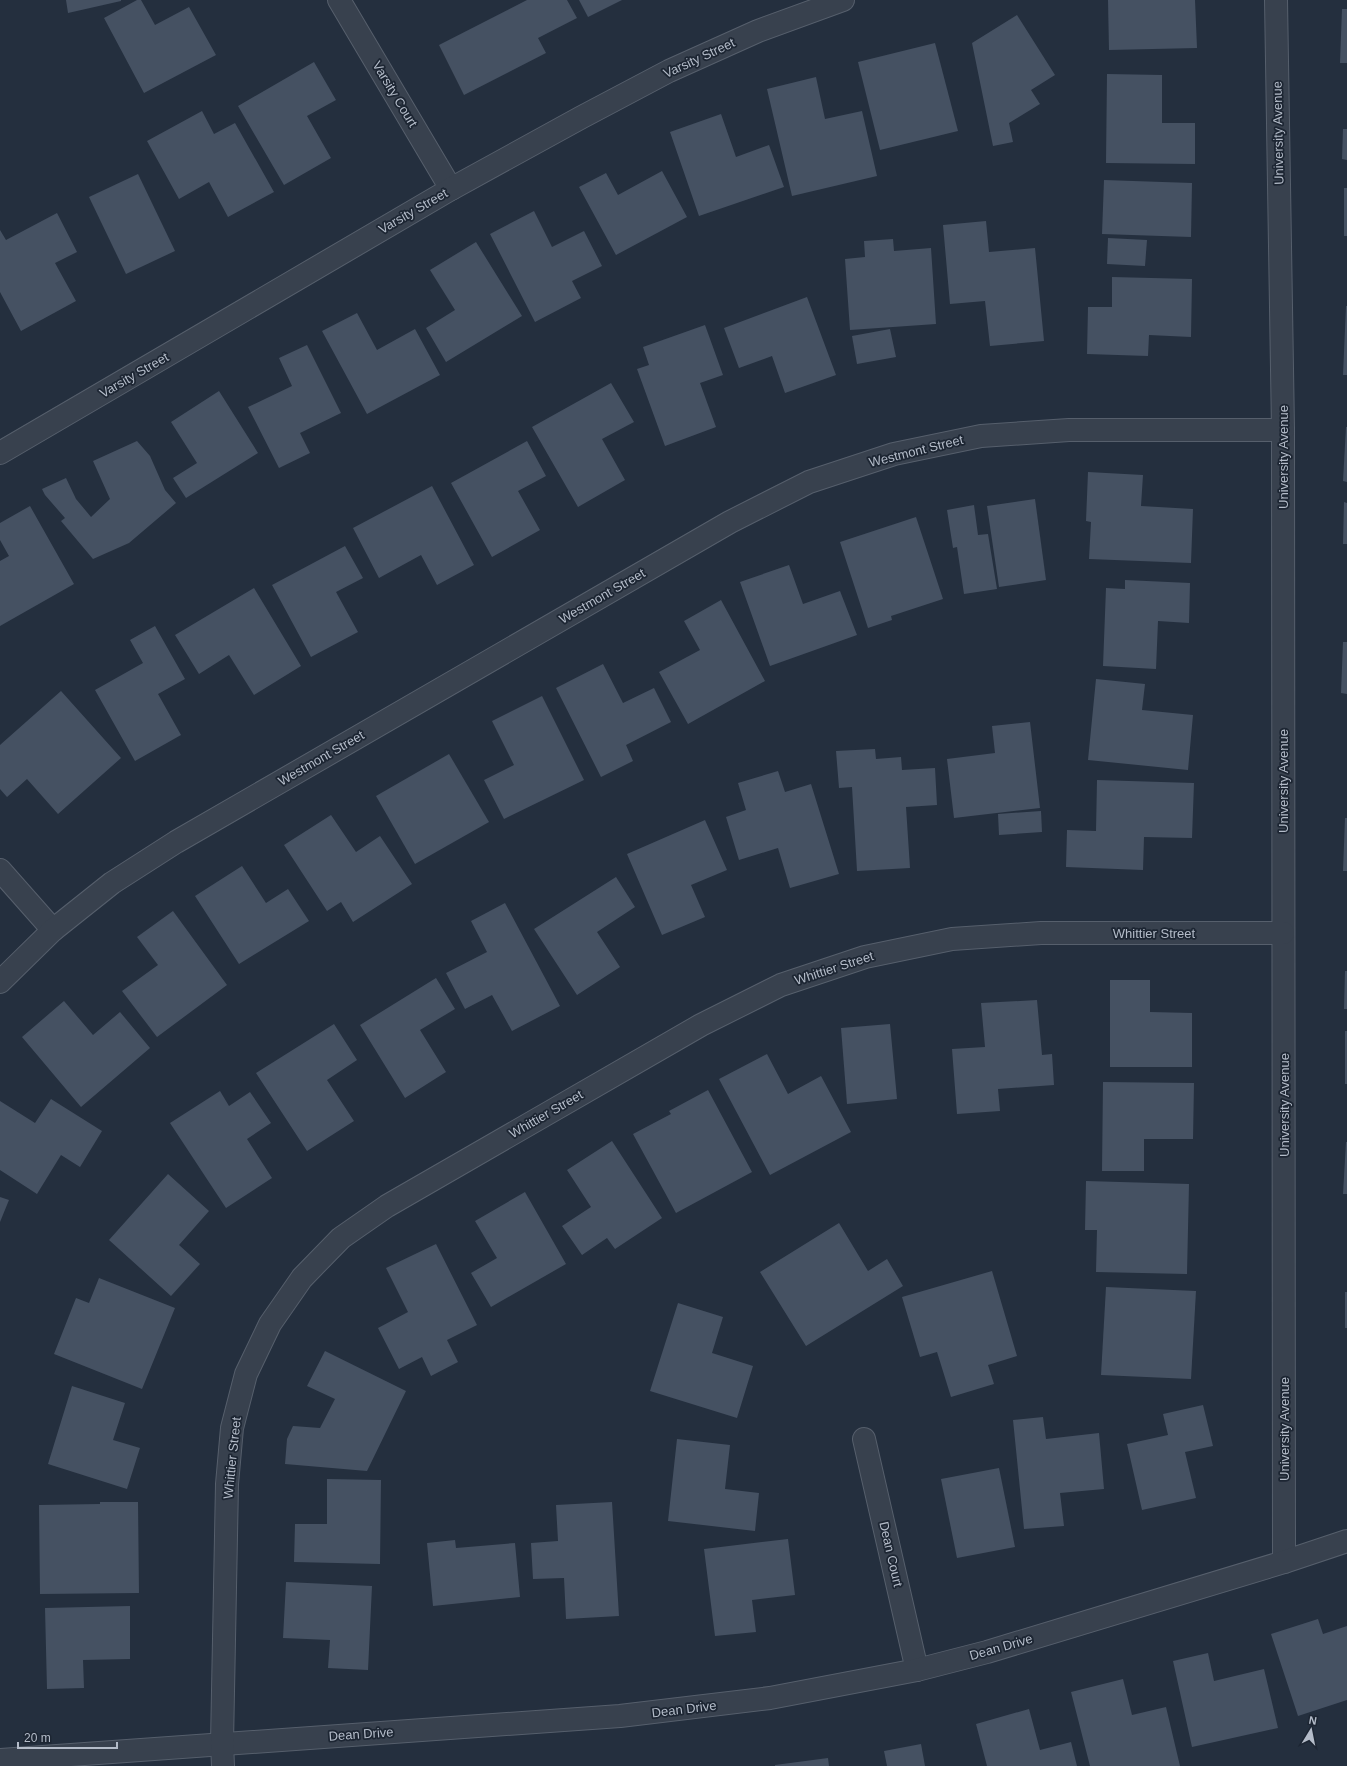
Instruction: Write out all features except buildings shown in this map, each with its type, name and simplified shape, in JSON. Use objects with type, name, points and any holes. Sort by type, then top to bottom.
[{"type":"street","name":"Varsity Court","points":[[339,0],[451,189]]},
{"type":"street","name":"Varsity Street","points":[[0,453],[451,189],[669,71],[758,31],[843,0]]},
{"type":"street","name":"University Avenue","points":[[1276,0],[1283,430],[1284,1562]]},
{"type":"street","name":"Westmont Street","points":[[0,982],[53,930],[112,883],[176,842],[730,522],[809,482],[894,454],[981,436],[1069,430],[1283,430]]},
{"type":"street","points":[[0,870],[53,930]]},
{"type":"street","name":"Whittier Street","points":[[223,1766],[222,1743],[227,1484],[232,1428],[246,1374],[270,1324],[302,1278],[341,1238],[387,1206],[701,1024],[781,985],[865,957],[952,940],[1041,933],[1283,933]]},
{"type":"street","name":"Dean Court","points":[[864,1439],[917,1670]]},
{"type":"street","name":"Dean Drive","points":[[0,1760],[222,1743],[620,1716],[770,1698],[917,1670],[987,1652],[1284,1562],[1347,1541]]}]
